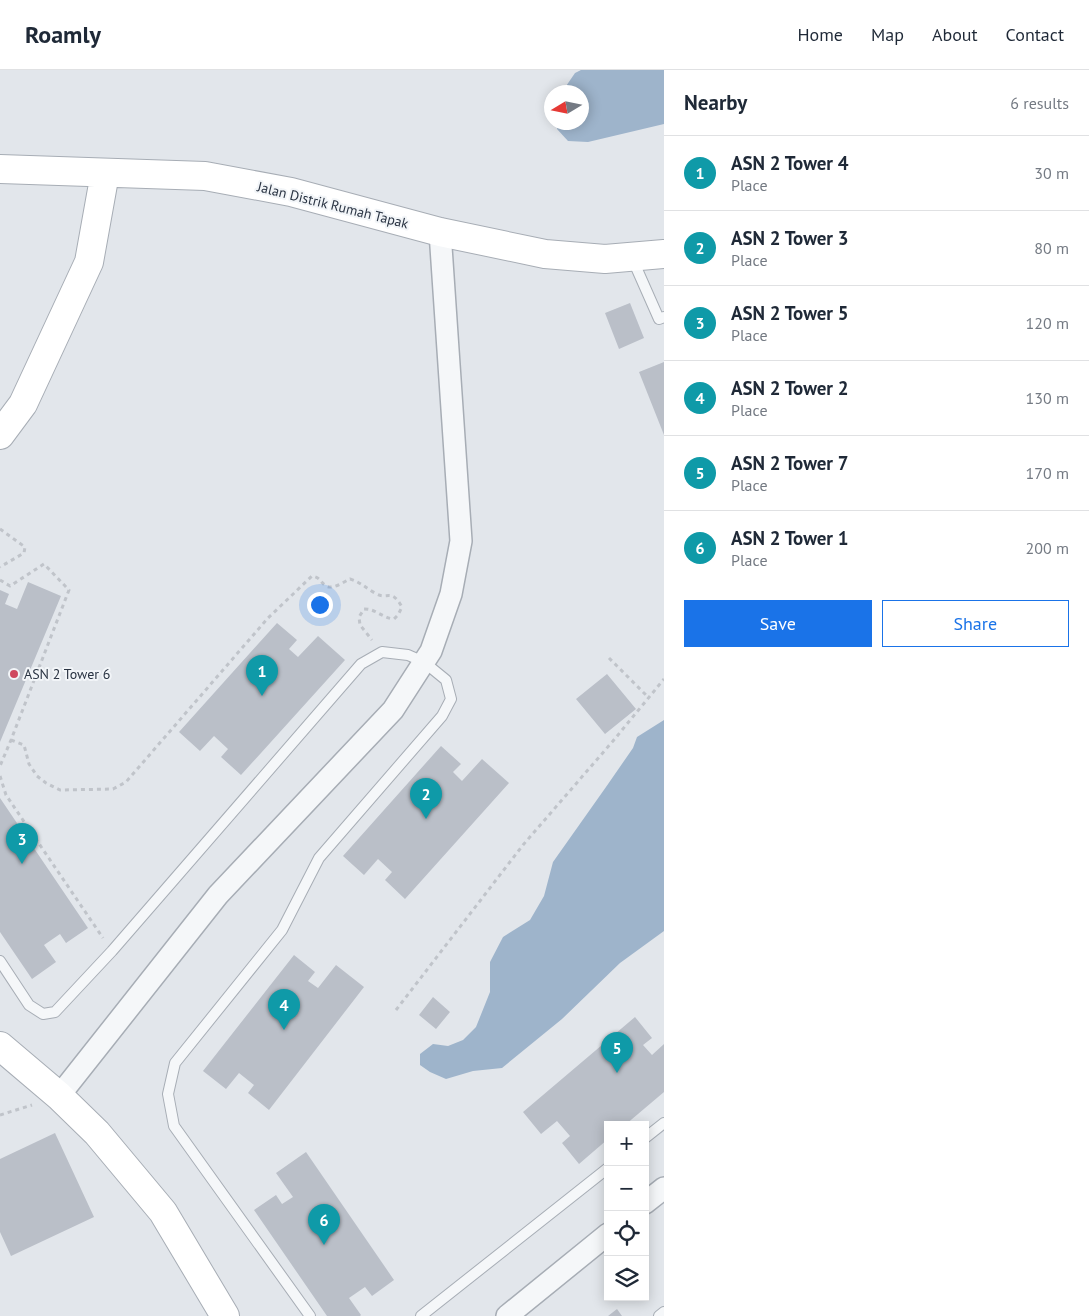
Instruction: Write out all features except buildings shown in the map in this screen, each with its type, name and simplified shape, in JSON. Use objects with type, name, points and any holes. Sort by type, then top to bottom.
[{"type":"street","name":"Jalan Distrik Rumah Tapak","points":[[0,169],[205,176],[291,192],[440,232],[545,254],[605,259],[664,254]]},
{"type":"street","points":[[0,435],[23,404],[89,262],[105,173]]},
{"type":"street","points":[[59,1096],[218,895],[393,710],[431,652],[452,594],[461,540],[440,232]]},
{"type":"street","points":[[0,1046],[59,1096],[96,1133],[163,1212],[225,1316]]},
{"type":"street","points":[[649,1200],[664,1188]]},
{"type":"street","points":[[507,1316],[604,1237]]},
{"type":"lane","points":[[632,257],[659,319],[664,316]]},
{"type":"lane","points":[[0,961],[29,1005],[43,1014],[55,1012],[112,951],[361,664],[382,652],[408,656],[424,662],[446,680],[451,699],[442,716],[319,858],[282,930],[175,1063],[168,1094],[174,1126],[310,1316]]},
{"type":"lane","points":[[649,1135],[664,1123]]},
{"type":"lane","points":[[422,1316],[604,1171]]},
{"type":"lane","points":[[659,1316],[664,1312]]},
{"type":"path","points":[[0,529],[25,547],[24,553],[0,568]]},
{"type":"path","points":[[0,580],[10,586],[44,564],[70,590],[0,766]]},
{"type":"path","points":[[11,740],[24,745],[29,764],[37,776],[60,790],[114,789],[126,782],[268,618],[312,576],[318,577],[327,586],[333,587],[350,579],[360,583],[377,595],[390,595],[397,599],[402,607],[394,619],[387,618],[372,609],[364,609],[359,617],[360,625],[382,652]]},
{"type":"path","points":[[608,658],[648,697]]},
{"type":"path","points":[[396,1010],[523,845],[664,679]]},
{"type":"path","points":[[0,776],[6,795],[112,951]]},
{"type":"water","points":[[581,70],[664,70],[664,124],[588,142],[568,141],[558,130],[589,130],[589,85],[567,85],[575,73]]},
{"type":"water","points":[[664,720],[664,931],[620,963],[562,1019],[502,1068],[473,1071],[446,1079],[430,1072],[420,1065],[420,1054],[433,1044],[448,1046],[463,1040],[476,1027],[490,992],[490,962],[503,937],[530,920],[544,896],[553,862],[633,748],[637,737]]},
{"type":"place","name":"ASN 2 Tower 6","points":[[14,674]]},
{"type":"place","name":"ASN 2 Tower 4","points":[[262,696]]},
{"type":"place","name":"ASN 2 Tower 3","points":[[426,819]]},
{"type":"place","name":"ASN 2 Tower 5","points":[[22,864]]},
{"type":"place","name":"ASN 2 Tower 2","points":[[284,1030]]},
{"type":"place","name":"ASN 2 Tower 7","points":[[617,1073]]},
{"type":"place","name":"ASN 2 Tower 1","points":[[324,1245]]}]
